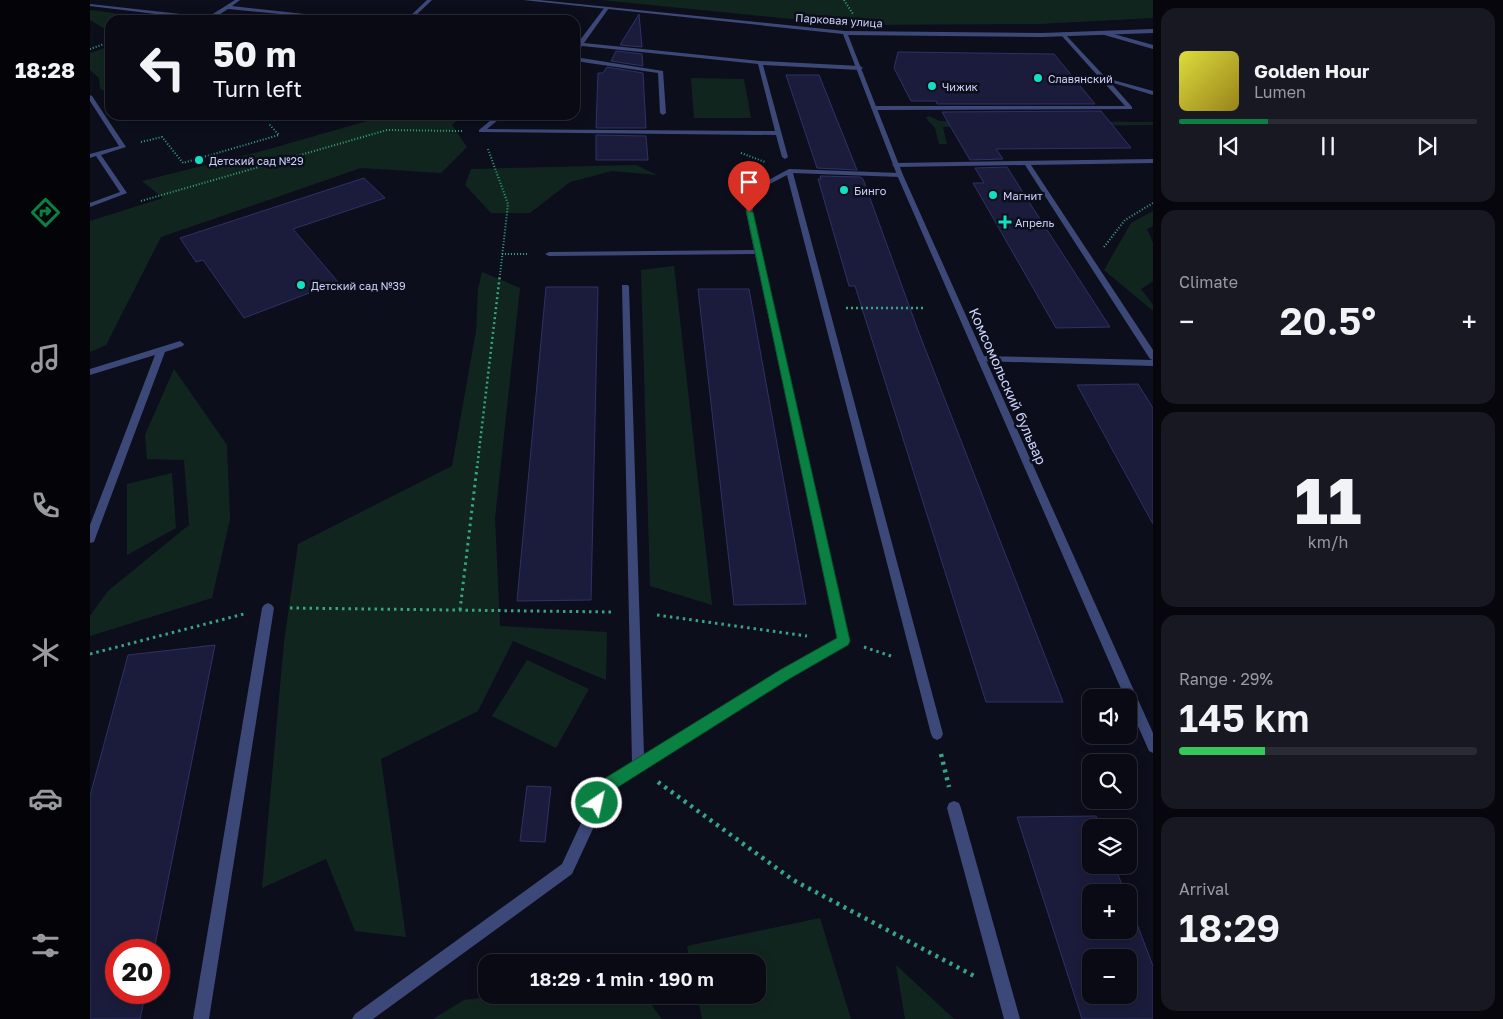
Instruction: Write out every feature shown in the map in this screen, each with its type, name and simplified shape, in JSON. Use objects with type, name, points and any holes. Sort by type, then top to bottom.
[{"type":"street","points":[[215,15],[238,0]]},
{"type":"street","points":[[414,15],[430,0]]},
{"type":"street","name":"Парковая улица","points":[[525,0],[845,33],[1063,34],[1153,30]]},
{"type":"street","points":[[90,5],[175,15]]},
{"type":"street","points":[[227,7],[308,15]]},
{"type":"street","points":[[580,44],[607,8]]},
{"type":"street","name":"Комсомольский бульвар","points":[[845,33],[898,170],[1153,747]]},
{"type":"street","points":[[1103,33],[1153,47]]},
{"type":"street","points":[[874,108],[1130,108],[1063,34]]},
{"type":"street","points":[[580,44],[760,62],[860,68]]},
{"type":"street","points":[[580,61],[661,72],[663,113]]},
{"type":"street","points":[[760,62],[785,157]]},
{"type":"street","points":[[1104,79],[1153,94]]},
{"type":"street","points":[[90,97],[105,119]]},
{"type":"street","points":[[90,205],[124,193],[94,155],[123,146],[105,120]]},
{"type":"street","points":[[481,131],[495,120]]},
{"type":"street","points":[[481,131],[779,133]]},
{"type":"street","points":[[360,1019],[567,869],[605,787],[785,674],[844,641],[749,212],[755,190],[789,171],[898,170],[1028,163],[1153,161]]},
{"type":"street","points":[[1028,163],[1153,357]]},
{"type":"street","points":[[789,171],[937,734]]},
{"type":"street","points":[[550,254],[758,252]]},
{"type":"street","points":[[625,287],[638,767]]},
{"type":"street","points":[[90,372],[180,344]]},
{"type":"street","points":[[90,538],[160,350]]},
{"type":"street","points":[[981,359],[1153,363]]},
{"type":"street","points":[[201,1019],[268,608]]},
{"type":"street","points":[[954,808],[1012,1019]]},
{"type":"path","points":[[90,49],[105,44]]},
{"type":"path","points":[[123,146],[162,137],[183,163],[279,135],[269,124]]},
{"type":"path","points":[[141,202],[387,130],[481,131],[508,204],[460,610]]},
{"type":"path","points":[[1092,263],[1125,220],[1153,203]]},
{"type":"path","points":[[502,254],[550,254]]},
{"type":"path","points":[[825,308],[924,308]]},
{"type":"path","points":[[90,654],[268,608],[634,612],[844,641],[918,664]]},
{"type":"path","points":[[937,734],[954,808]]},
{"type":"path","points":[[638,767],[793,880],[1005,992]]},
{"type":"green space","points":[[601,0],[1153,0],[1153,18],[1039,24],[851,25]]},
{"type":"green space","points":[[90,10],[130,15],[105,15],[105,29],[90,20]]},
{"type":"green space","points":[[105,48],[105,92],[100,88],[99,78],[90,70],[90,53]]},
{"type":"green space","points":[[691,78],[744,79],[751,118],[694,118]]},
{"type":"green space","points":[[929,116],[940,121],[1153,122],[1153,125],[943,127],[947,144],[939,144],[935,128],[926,118]]},
{"type":"green space","points":[[371,120],[457,120],[452,125],[467,147],[441,173],[361,168],[161,237],[106,345],[90,352],[90,221],[163,198],[142,181],[266,150]]},
{"type":"green space","points":[[636,165],[657,175],[612,171],[570,182],[530,213],[491,213],[465,185],[471,169]]},
{"type":"green space","points":[[1153,211],[1153,226],[1147,229],[1153,243],[1153,281],[1141,289],[1153,305],[1153,311],[1104,270],[1131,223]]},
{"type":"green space","points":[[674,266],[712,605],[650,586],[641,270]]},
{"type":"green space","points":[[482,272],[520,288],[495,518],[500,626],[607,632],[606,680],[513,641],[478,711],[381,759],[406,937],[355,931],[326,859],[262,888],[284,642],[298,544],[452,466],[476,331],[478,289]]},
{"type":"green space","points":[[174,369],[227,445],[230,519],[212,598],[90,636],[90,616],[108,591],[189,525],[184,460],[147,459],[145,435]]},
{"type":"green space","points":[[172,473],[176,528],[127,555],[127,484]]},
{"type":"green space","points":[[527,660],[589,689],[556,748],[492,716]]},
{"type":"green space","points":[[820,918],[851,1019],[702,1019],[699,1004],[766,1004],[766,954],[688,954],[687,946]]},
{"type":"green space","points":[[896,965],[954,1019],[905,1019]]},
{"type":"green space","points":[[478,998],[478,1004],[651,1004],[662,1019],[433,1019],[464,1000]]},
{"type":"building","points":[[639,14],[642,47],[620,45]]},
{"type":"building","points":[[616,51],[642,54],[643,66],[611,61]]},
{"type":"building","points":[[898,52],[1054,54],[1095,104],[937,104],[936,101],[911,101],[894,68]]},
{"type":"building","points":[[607,67],[643,73],[646,128],[596,128],[598,73],[603,73]]},
{"type":"building","points":[[786,75],[819,75],[857,170],[817,168]]},
{"type":"building","points":[[1101,111],[1131,148],[996,149],[1003,159],[970,160],[942,112]]},
{"type":"building","points":[[596,135],[646,136],[648,160],[596,160]]},
{"type":"building","points":[[1007,167],[1110,327],[1056,328],[973,183],[984,183],[975,168]]},
{"type":"building","points":[[820,176],[860,177],[863,179],[919,333],[1063,702],[986,702],[855,286],[849,286],[818,179],[821,179]]},
{"type":"building","points":[[364,178],[385,198],[293,229],[338,282],[244,318],[203,260],[196,262],[180,238]]},
{"type":"building","points":[[546,287],[598,287],[591,600],[517,601]]},
{"type":"building","points":[[698,289],[749,289],[806,604],[734,605]]},
{"type":"building","points":[[1138,384],[1153,408],[1153,524],[1077,385]]},
{"type":"building","points":[[215,645],[156,939],[105,939],[105,1004],[143,1004],[140,1019],[90,1019],[90,796],[128,655]]},
{"type":"building","points":[[527,786],[551,787],[545,842],[520,841]]},
{"type":"building","points":[[1096,816],[1097,819],[1082,819],[1082,874],[1118,874],[1122,884],[1082,884],[1082,939],[1137,939],[1137,924],[1153,966],[1153,1019],[1082,1019],[1017,817]]},
{"type":"place","name":"Славянский","points":[[1038,78]]},
{"type":"place","name":"Чижик","points":[[932,86]]},
{"type":"place","name":"Детский сад №29","points":[[199,160]]},
{"type":"place","name":"Бинго","points":[[844,190]]},
{"type":"place","name":"Магнит","points":[[993,195]]},
{"type":"place","name":"Апрель","points":[[1005,222]]},
{"type":"place","name":"Детский сад №39","points":[[301,285]]},
{"type":"route","points":[[597,803],[605,787],[785,674],[844,641],[749,212]]}]
